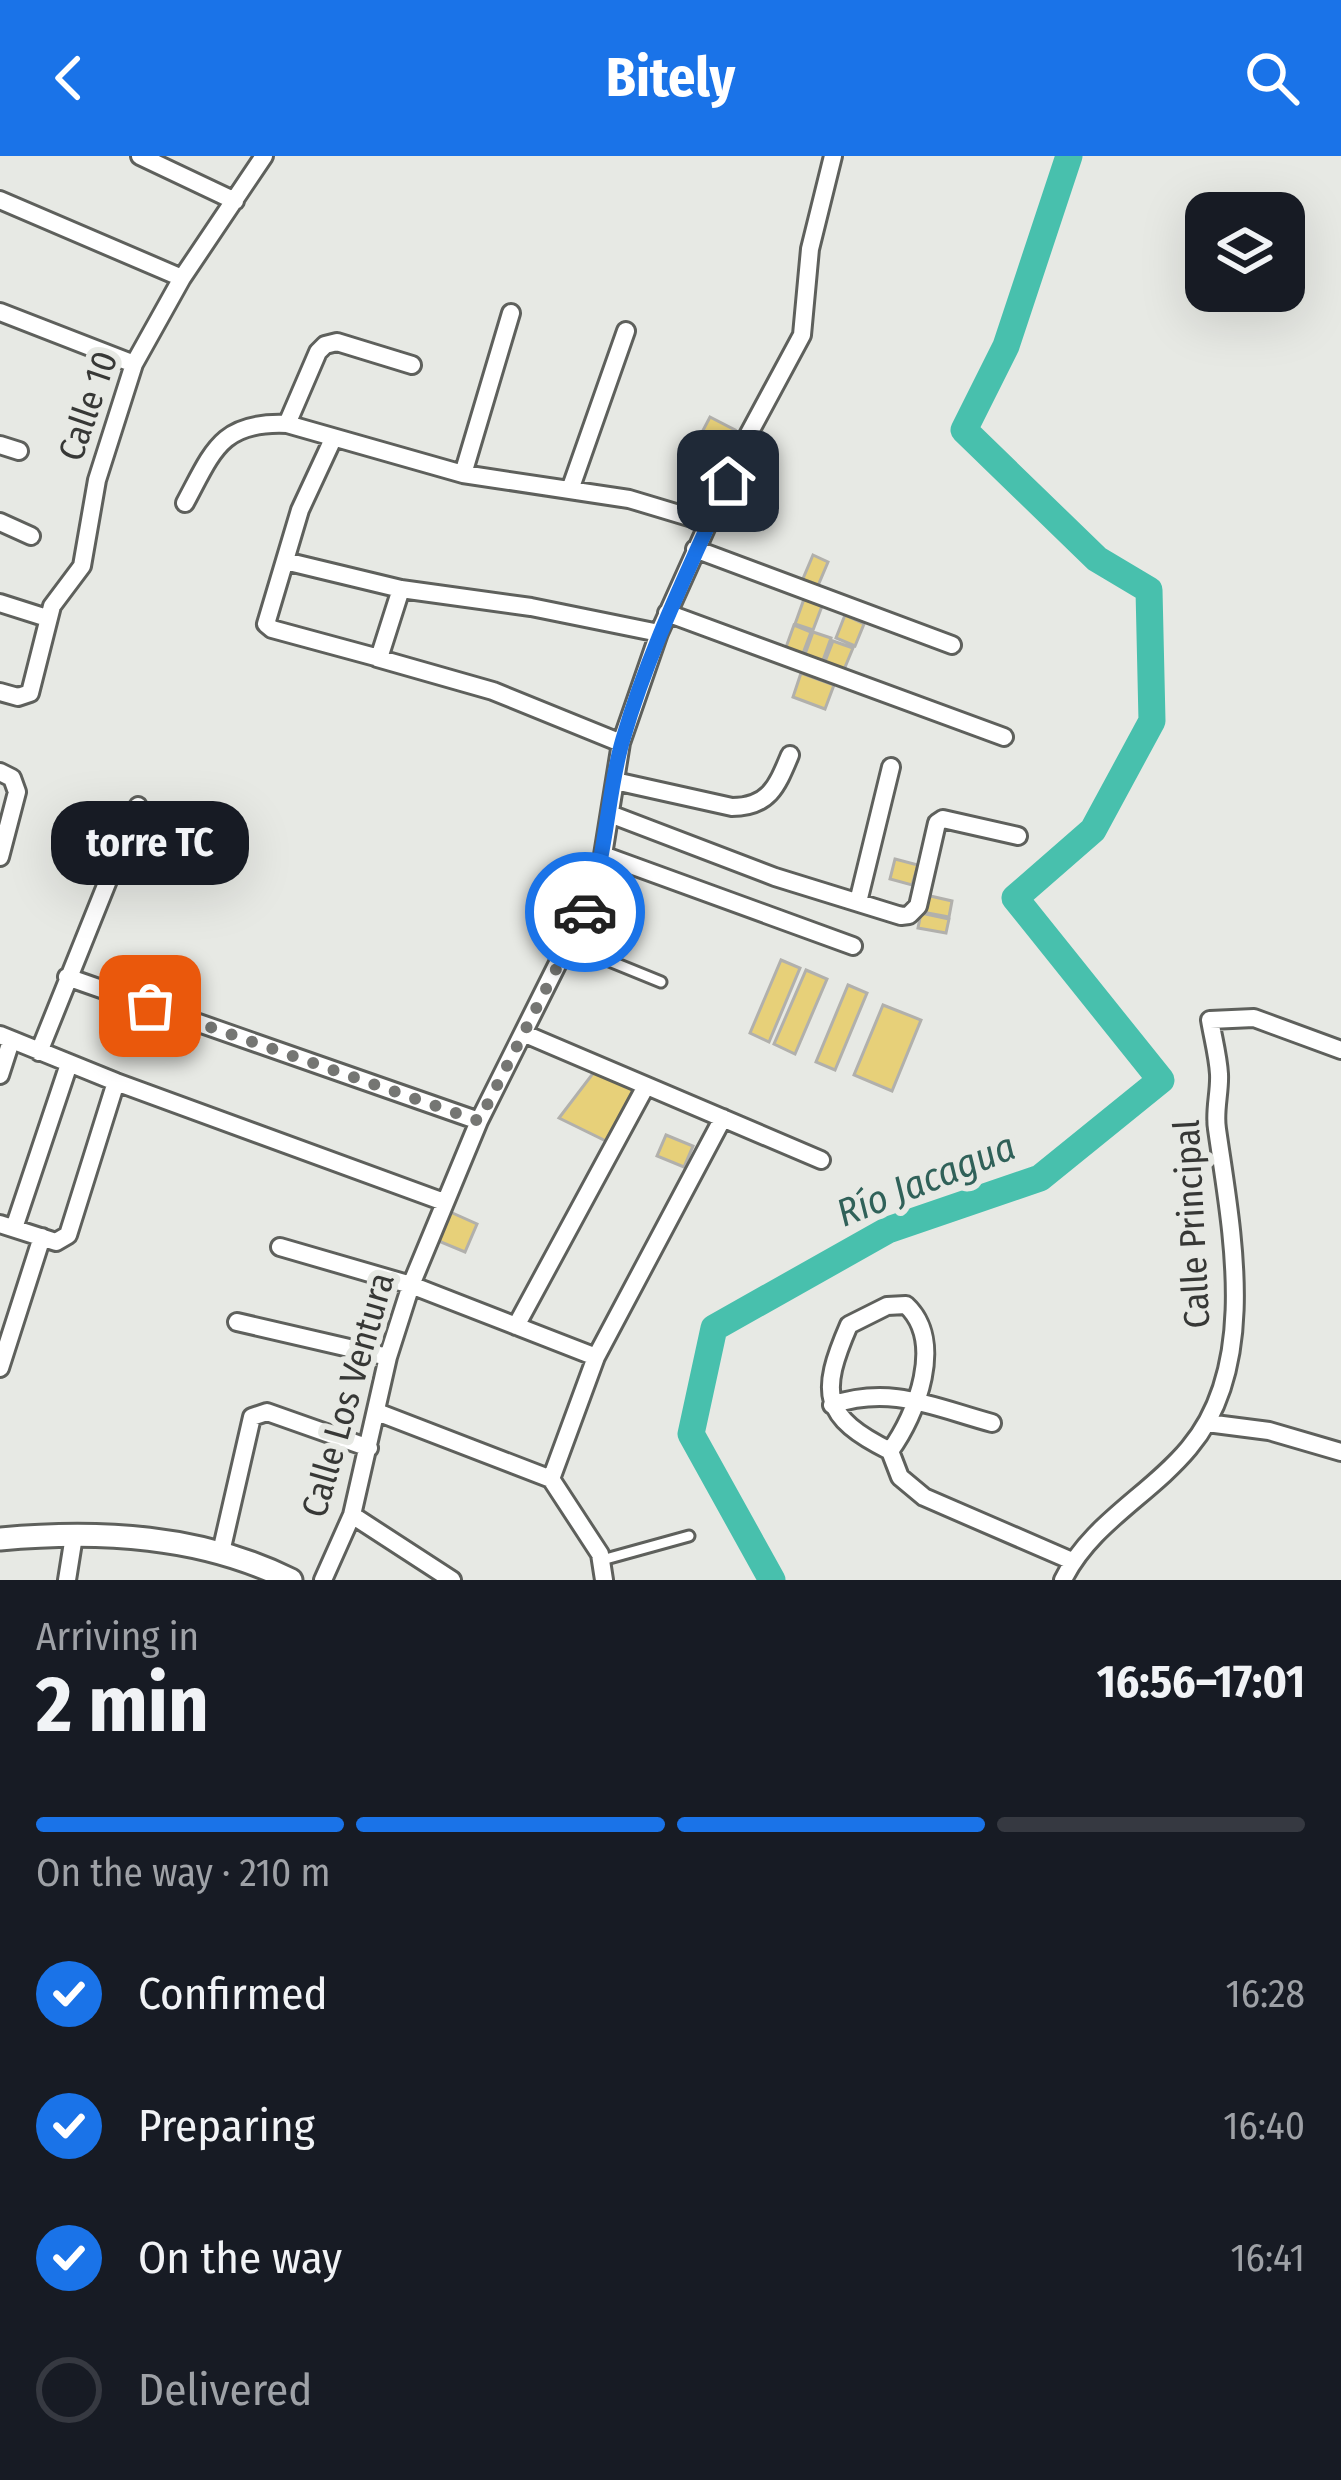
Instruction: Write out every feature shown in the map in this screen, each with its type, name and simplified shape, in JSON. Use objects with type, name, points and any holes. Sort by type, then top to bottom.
[{"type":"street","points":[[140,156],[236,201]]},
{"type":"street","name":"Calle 10","points":[[0,692],[27,696],[52,606],[82,566],[97,480],[134,364],[182,278],[264,156]]},
{"type":"street","name":"Calle Los Ventura","points":[[322,1580],[352,1515],[388,1357],[411,1285],[479,1121],[591,897],[603,855],[621,743],[659,632],[746,440],[802,335],[810,249],[833,156]]},
{"type":"street","points":[[0,200],[182,278]]},
{"type":"street","points":[[0,313],[134,364]]},
{"type":"street","points":[[463,474],[512,313]]},
{"type":"street","points":[[571,487],[626,331]]},
{"type":"street","points":[[287,424],[325,345],[337,342],[412,365]]},
{"type":"street","points":[[185,503],[216,446],[236,429],[261,422],[287,424],[463,474],[571,487],[710,523]]},
{"type":"street","points":[[334,439],[306,495],[268,627],[493,691],[621,743]]},
{"type":"street","points":[[0,445],[19,451]]},
{"type":"street","points":[[0,522],[32,536]]},
{"type":"street","points":[[695,550],[952,645]]},
{"type":"street","points":[[285,561],[401,589],[531,607],[659,632]]},
{"type":"street","points":[[377,658],[382,655],[401,589]]},
{"type":"street","points":[[0,603],[47,618]]},
{"type":"street","points":[[667,614],[1004,736]]},
{"type":"street","points":[[615,781],[750,807],[766,800],[776,788],[790,755]]},
{"type":"street","points":[[858,902],[891,767]]},
{"type":"street","points":[[0,857],[17,792],[15,782],[3,773]]},
{"type":"street","points":[[39,1052],[138,806]]},
{"type":"street","points":[[610,814],[775,877],[901,916],[914,911],[937,824],[943,819],[1018,836]]},
{"type":"street","points":[[603,855],[853,946]]},
{"type":"street","points":[[68,977],[479,1121]]},
{"type":"street","name":"Calle Principal","points":[[1063,1580],[1072,1561],[1188,1450],[1207,1423],[1236,1322],[1223,1154],[1216,1127],[1219,1075],[1210,1020],[1254,1018],[1341,1050]]},
{"type":"street","points":[[525,1034],[821,1160]]},
{"type":"street","points":[[0,1075],[5,1038],[444,1202]]},
{"type":"street","points":[[69,1064],[7,1226],[56,1242],[68,1234],[116,1082]]},
{"type":"street","points":[[516,1326],[646,1086]]},
{"type":"street","points":[[551,1478],[596,1358],[723,1118]]},
{"type":"street","points":[[0,1368],[42,1237]]},
{"type":"street","points":[[280,1247],[411,1285],[596,1358]]},
{"type":"street","points":[[890,1451],[902,1435],[914,1402],[927,1346],[918,1316],[906,1305],[887,1306],[849,1324],[835,1366],[832,1405],[842,1423],[890,1451],[900,1478],[924,1497],[1072,1561]]},
{"type":"street","points":[[237,1322],[388,1357]]},
{"type":"street","points":[[832,1405],[871,1394],[992,1423]]},
{"type":"street","points":[[221,1552],[252,1417],[267,1412],[369,1448]]},
{"type":"street","points":[[377,1412],[551,1478],[602,1560],[604,1580]]},
{"type":"street","points":[[1207,1423],[1268,1431],[1341,1452]]},
{"type":"street","points":[[352,1515],[452,1580]]},
{"type":"street","points":[[68,1580],[74,1536]]},
{"type":"street","points":[[0,1539],[147,1539],[221,1552],[291,1580]]},
{"type":"lane","points":[[570,945],[661,982]]},
{"type":"lane","points":[[602,1560],[689,1536]]},
{"type":"building","points":[[710,417],[735,430],[725,449],[700,436]]},
{"type":"building","points":[[813,555],[828,562],[817,588],[802,581]]},
{"type":"building","points":[[804,599],[822,606],[813,630],[795,624]]},
{"type":"building","points":[[845,615],[864,624],[855,646],[836,638]]},
{"type":"building","points":[[794,625],[811,632],[802,656],[785,650]]},
{"type":"building","points":[[813,632],[831,638],[822,663],[804,657]]},
{"type":"building","points":[[833,641],[853,648],[843,672],[824,664]]},
{"type":"building","points":[[801,673],[834,685],[825,709],[793,697]]},
{"type":"building","points":[[895,859],[918,865],[912,885],[890,879]]},
{"type":"building","points":[[926,895],[952,901],[949,917],[922,912]]},
{"type":"building","points":[[921,913],[949,919],[946,933],[918,928]]},
{"type":"building","points":[[781,960],[800,968],[769,1042],[750,1033]]},
{"type":"building","points":[[806,970],[827,979],[795,1054],[774,1044]]},
{"type":"building","points":[[848,985],[867,993],[835,1070],[816,1062]]},
{"type":"building","points":[[883,1005],[921,1020],[892,1091],[854,1075]]},
{"type":"building","points":[[594,1072],[634,1089],[606,1141],[559,1118]]},
{"type":"building","points":[[666,1135],[693,1146],[684,1167],[657,1156]]},
{"type":"building","points":[[448,1211],[477,1224],[465,1252],[436,1240]]},
{"type":"waterway","name":"Río Jacagua","points":[[772,1580],[691,1434],[714,1328],[888,1230],[1040,1178],[1161,1080],[1015,898],[1093,830],[1152,721],[1149,590],[1097,559],[964,430],[1006,346],[1069,156]]},
{"type":"way so far","points":[[150,1006],[479,1121],[585,912]]},
{"type":"place","name":"torre TC","points":[[150,1006]]},
{"type":"route","points":[[585,912],[603,855],[621,743],[659,632],[728,481]]}]
